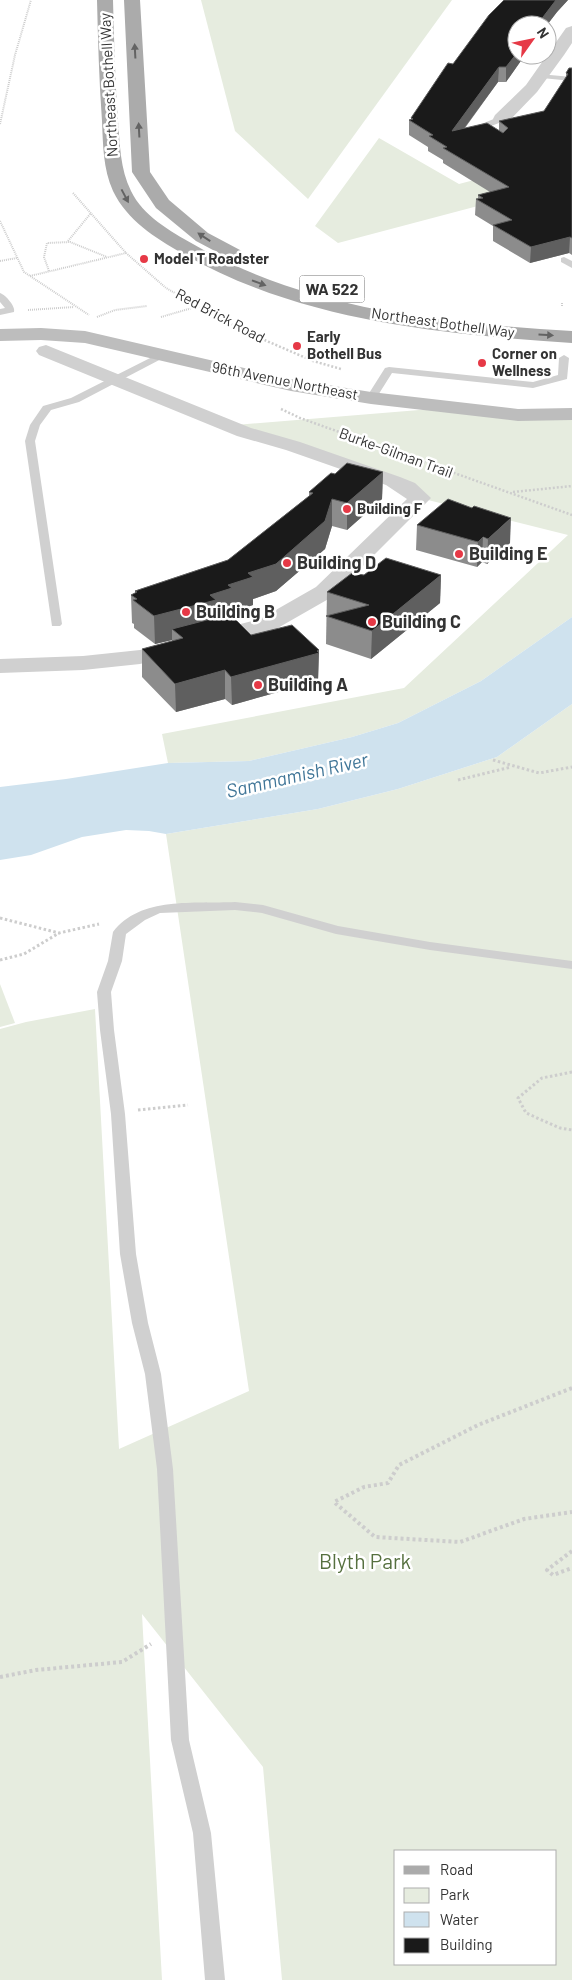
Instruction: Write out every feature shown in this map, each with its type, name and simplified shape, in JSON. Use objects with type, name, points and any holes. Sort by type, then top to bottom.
[{"type":"main road","name":"Northeast Bothell Way","points":[[105,0],[106,89],[114,171],[122,191],[137,213],[150,225],[189,252],[256,282],[340,307],[393,319],[448,327],[572,337]]},
{"type":"main road","name":"Northeast Bothell Way","points":[[132,0],[142,172],[162,204],[202,237],[256,266],[339,291],[452,312],[538,317]]},
{"type":"main road","points":[[106,36],[115,43],[116,72],[119,75],[136,77]]},
{"type":"main road","name":"96th Avenue Northeast","points":[[0,335],[42,334],[84,337],[291,385],[371,398],[518,415],[572,414]]},
{"type":"street","points":[[501,119],[520,103],[542,76],[572,31]]},
{"type":"street","points":[[0,666],[83,663],[140,657],[268,624],[324,592],[420,498],[394,481],[293,446],[244,432],[46,351]]},
{"type":"lane","points":[[542,76],[572,79]]},
{"type":"lane","points":[[495,139],[482,130],[482,127],[501,119]]},
{"type":"lane","points":[[0,296],[11,310],[0,312]]},
{"type":"lane","points":[[56,624],[30,441],[35,424],[47,408],[76,400],[162,355]]},
{"type":"lane","points":[[371,398],[389,370],[533,385],[563,377],[564,358]]},
{"type":"lane","points":[[215,1980],[202,1833],[180,1740],[165,1469],[153,1374],[140,1323],[128,1254],[118,1114],[104,992],[115,961],[120,932],[140,917],[158,910],[235,906],[263,909],[336,930],[430,946],[572,965]]},
{"type":"path","points":[[0,124],[15,55],[31,0]]},
{"type":"path","name":"Red Brick Road","points":[[73,193],[106,228],[126,253],[166,288],[251,335],[313,361],[346,371]]},
{"type":"path","points":[[68,241],[91,213]]},
{"type":"path","points":[[0,223],[24,272],[75,307],[102,322]]},
{"type":"path","points":[[50,271],[45,263],[43,250],[47,243],[57,240],[68,241],[108,258]]},
{"type":"path","points":[[30,276],[126,253]]},
{"type":"path","points":[[0,261],[17,258]]},
{"type":"path","points":[[94,318],[115,310],[147,306]]},
{"type":"path","points":[[161,317],[199,306]]},
{"type":"path","points":[[11,310],[75,307]]},
{"type":"path","name":"Burke-Gilman Trail","points":[[281,410],[572,515]]},
{"type":"path","points":[[512,492],[572,486]]},
{"type":"path","points":[[492,760],[539,773],[572,767]]},
{"type":"path","points":[[458,780],[513,767]]},
{"type":"path","points":[[0,918],[59,933]]},
{"type":"path","points":[[0,960],[17,958],[39,948],[59,933],[102,923]]},
{"type":"path","points":[[572,1072],[542,1078],[518,1098],[526,1113],[560,1128],[572,1130]]},
{"type":"path","points":[[118,1114],[150,1107],[188,1105]]},
{"type":"path","points":[[572,1388],[478,1425],[399,1465],[388,1483],[364,1487],[334,1502],[375,1537],[460,1542],[524,1519],[572,1512]]},
{"type":"path","points":[[572,1551],[547,1570],[553,1574],[572,1568]]},
{"type":"path","points":[[0,1677],[36,1670],[122,1662],[173,1631]]},
{"type":"green space","points":[[201,0],[452,0],[308,199],[235,131]]},
{"type":"green space","points":[[379,138],[459,184],[546,161],[572,181],[338,243],[315,226]]},
{"type":"green space","points":[[456,407],[572,414],[572,617],[481,681],[398,723],[352,737],[249,761],[168,763],[162,734],[404,688],[568,535],[420,498],[235,425]]},
{"type":"green space","name":"Blyth Park","points":[[572,704],[572,1980],[282,1980],[263,1767],[142,1614],[162,1980],[0,1980],[0,1029],[95,1009],[119,1449],[249,1391],[166,834],[318,809],[398,789],[497,757]]},
{"type":"green space","points":[[0,984],[15,1023],[0,1027]]},
{"type":"water","name":"Sammamish River","points":[[572,617],[572,704],[497,757],[398,789],[318,809],[166,834],[126,830],[82,837],[31,855],[0,860],[0,787],[168,763],[249,761],[352,737],[398,723],[481,681]]},
{"type":"building","points":[[504,0],[556,0],[545,15],[507,15],[508,65],[506,67],[499,67],[452,131],[487,123],[503,133],[508,128],[499,121],[544,111],[568,74],[566,73],[569,68],[572,68],[572,238],[531,247],[493,225],[512,220],[476,199],[483,198],[478,195],[509,187],[443,148],[447,147],[429,136],[433,135],[409,120],[413,119],[411,118],[448,63],[453,64],[489,15]]},
{"type":"building","points":[[347,463],[383,472],[347,503],[332,499],[325,521],[276,564],[248,573],[253,577],[228,585],[232,588],[210,595],[216,600],[154,616],[133,600],[137,599],[131,595],[137,592],[135,591],[228,560],[313,493],[309,492],[331,473],[335,474]]},
{"type":"building","points":[[448,499],[472,508],[474,506],[511,518],[488,539],[483,537],[478,542],[417,525]]},
{"type":"building","points":[[386,558],[441,575],[372,631],[326,616],[369,605],[327,592],[352,573],[364,575]]},
{"type":"building","points":[[230,614],[251,635],[292,625],[319,650],[317,651],[319,653],[231,677],[225,670],[175,684],[142,649],[183,638],[172,629]]},
{"type":"place","name":"Model T Roadster","points":[[144,259]]},
{"type":"place","name":"Early Bothell Bus","points":[[297,346]]},
{"type":"place","name":"Corner on Wellness","points":[[482,363]]},
{"type":"place","name":"Building F","points":[[347,509]]},
{"type":"place","name":"Building E","points":[[459,554]]},
{"type":"place","name":"Building D","points":[[287,563]]},
{"type":"place","name":"Building B","points":[[186,612]]},
{"type":"place","name":"Building C","points":[[372,622]]},
{"type":"place","name":"Building A","points":[[258,685]]}]
